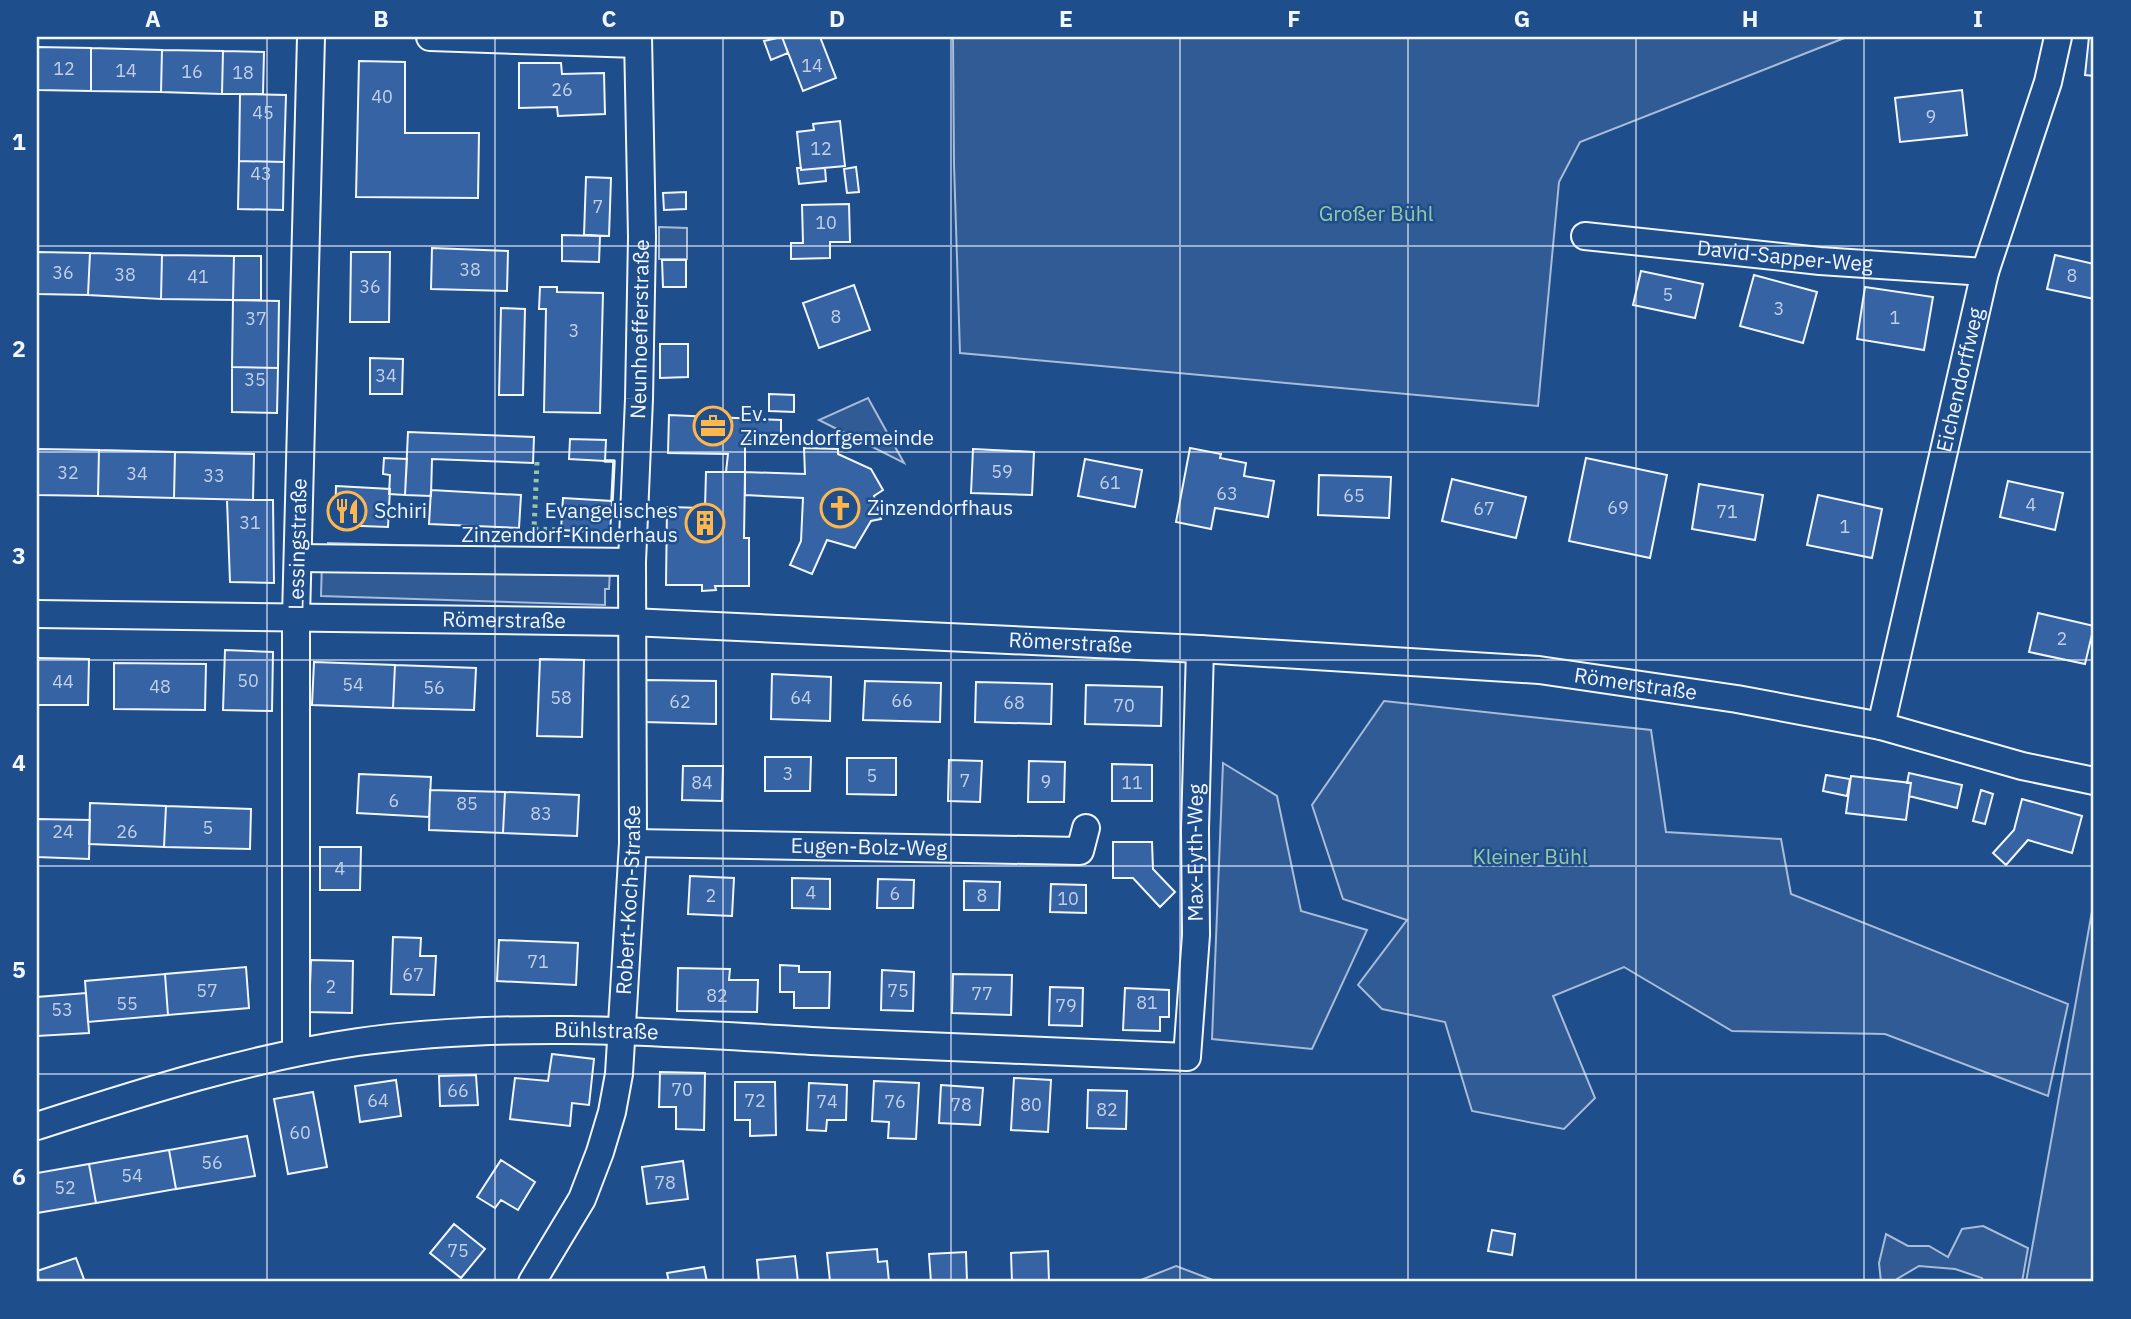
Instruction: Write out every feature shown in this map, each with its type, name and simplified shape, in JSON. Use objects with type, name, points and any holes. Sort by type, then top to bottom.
[{"type":"street","name":"Lessingstraße","points":[[296,1052],[296,617],[311,37]]},
{"type":"street","points":[[430,37],[638,40]]},
{"type":"street","name":"Eichendorffweg","points":[[1881,726],[1985,272],[2048,82],[2058,37]]},
{"type":"street","name":"Neunhoefferstraße","points":[[631,622],[642,237],[638,40]]},
{"type":"street","name":"David-Sapper-Weg","points":[[1585,236],[1820,261],[1985,272]]},
{"type":"street","points":[[298,558],[632,562]]},
{"type":"street","name":"Römerstraße","points":[[37,614],[631,622],[1200,649],[1539,670],[1737,699],[1881,726],[2022,766],[2094,781]]},
{"type":"street","name":"Robert-Koch-Straße","points":[[532,1282],[582,1199],[612,1112],[619,1074],[633,842],[631,622]]},
{"type":"street","name":"Max-Eyth-Weg","points":[[1187,1057],[1196,935],[1195,829],[1200,649]]},
{"type":"street","name":"Eugen-Bolz-Weg","points":[[633,842],[1080,851],[1086,828]]},
{"type":"street","name":"Bühlstraße","points":[[37,1126],[241,1063],[296,1052],[436,1033],[622,1030],[902,1046],[1187,1057]]},
{"type":"shaded area","name":"Großer Bühl","points":[[953,37],[1847,37],[1580,142],[1559,182],[1538,406],[960,353]]},
{"type":"shaded area","points":[[659,227],[687,228],[687,259],[659,259]]},
{"type":"shaded area","points":[[868,398],[904,463],[819,420]]},
{"type":"shaded area","points":[[328,543],[611,551],[609,589],[605,589],[605,605],[321,596],[322,561],[327,559]]},
{"type":"shaded area","name":"Kleiner Bühl","points":[[1384,701],[1651,730],[1666,832],[1781,839],[1791,894],[2068,1004],[2048,1096],[1885,1034],[1732,1031],[1624,967],[1553,996],[1595,1098],[1564,1129],[1472,1111],[1445,1022],[1382,1009],[1358,985],[1407,920],[1343,899],[1312,805]]},
{"type":"shaded area","points":[[1223,763],[1277,796],[1301,911],[1367,930],[1312,1049],[1212,1039]]},
{"type":"shaded area","points":[[2094,900],[2094,1282],[2026,1282]]},
{"type":"shaded area","points":[[1983,1226],[2028,1248],[2022,1282],[1984,1282],[1982,1278],[1955,1269],[1919,1266],[1896,1282],[1881,1282],[1879,1263],[1886,1234],[1908,1246],[1929,1246],[1948,1257],[1962,1229]]},
{"type":"shaded area","points":[[1176,1266],[1218,1282],[1136,1282]]},
{"type":"building","points":[[782,37],[820,37],[836,78],[803,91]]},
{"type":"building","points":[[782,37],[788,53],[771,60],[764,41]]},
{"type":"building","points":[[2089,37],[2094,37],[2094,76],[2085,75]]},
{"type":"building","points":[[37,47],[91,48],[91,91],[37,90]]},
{"type":"building","points":[[91,48],[162,50],[161,92],[91,91]]},
{"type":"building","points":[[162,50],[223,51],[222,94],[161,92]]},
{"type":"building","points":[[223,51],[264,52],[263,94],[222,94]]},
{"type":"building","points":[[359,61],[405,62],[405,133],[479,133],[478,198],[356,197]]},
{"type":"building","points":[[519,63],[561,63],[562,74],[604,73],[605,114],[558,116],[557,107],[519,108]]},
{"type":"building","points":[[1962,90],[1967,135],[1900,142],[1895,98]]},
{"type":"building","points":[[240,94],[286,95],[284,162],[239,161]]},
{"type":"building","points":[[840,121],[845,166],[801,170],[797,132],[814,130],[813,124]]},
{"type":"building","points":[[239,161],[284,162],[283,210],[238,209]]},
{"type":"building","points":[[856,167],[859,192],[847,193],[844,169]]},
{"type":"building","points":[[797,168],[825,168],[826,181],[799,184]]},
{"type":"building","points":[[586,177],[611,178],[609,236],[584,235]]},
{"type":"building","points":[[686,192],[686,209],[664,210],[663,193]]},
{"type":"building","points":[[849,204],[850,242],[830,242],[830,258],[791,259],[791,243],[803,243],[802,205]]},
{"type":"building","points":[[562,235],[600,236],[599,262],[562,261]]},
{"type":"building","points":[[432,248],[508,251],[507,291],[431,289]]},
{"type":"building","points":[[37,252],[90,253],[88,295],[37,294]]},
{"type":"building","points":[[351,252],[390,252],[389,322],[350,322]]},
{"type":"building","points":[[90,253],[162,255],[161,299],[88,295]]},
{"type":"building","points":[[162,255],[234,256],[233,300],[161,299]]},
{"type":"building","points":[[2055,255],[2094,264],[2094,299],[2047,289]]},
{"type":"building","points":[[234,256],[261,256],[261,300],[233,300]]},
{"type":"building","points":[[662,260],[686,260],[686,287],[663,287]]},
{"type":"building","points":[[1641,271],[1703,284],[1695,318],[1633,305]]},
{"type":"building","points":[[1754,275],[1817,292],[1803,343],[1740,326]]},
{"type":"building","points":[[854,285],[870,330],[819,348],[803,303]]},
{"type":"building","points":[[540,287],[557,287],[557,292],[603,293],[600,413],[544,412],[546,309],[539,309]]},
{"type":"building","points":[[1865,287],[1933,297],[1924,350],[1857,339]]},
{"type":"building","points":[[233,300],[279,301],[278,368],[232,367]]},
{"type":"building","points":[[501,308],[525,309],[523,395],[499,395]]},
{"type":"building","points":[[660,344],[688,344],[688,377],[660,378]]},
{"type":"building","points":[[370,358],[403,359],[402,394],[370,394]]},
{"type":"building","points":[[232,367],[278,368],[277,413],[232,412]]},
{"type":"building","points":[[769,394],[794,395],[794,412],[769,411]]},
{"type":"building","points":[[669,415],[781,420],[781,442],[745,441],[745,472],[726,472],[728,454],[668,453]]},
{"type":"building","points":[[408,432],[534,437],[533,463],[432,459],[431,496],[405,495]]},
{"type":"building","points":[[570,439],[606,440],[605,461],[569,459]]},
{"type":"building","name":"Zinzendorfhaus","points":[[804,448],[838,449],[838,454],[871,469],[883,490],[874,496],[881,519],[871,521],[855,548],[827,540],[812,574],[790,565],[801,541],[803,498],[745,495],[745,472],[805,474]]},
{"type":"building","points":[[1190,448],[1221,454],[1220,458],[1246,463],[1244,476],[1274,481],[1268,517],[1215,508],[1211,529],[1176,522]]},
{"type":"building","points":[[37,449],[99,450],[98,496],[37,495]]},
{"type":"building","points":[[973,449],[1034,452],[1032,495],[971,493]]},
{"type":"building","points":[[99,450],[175,452],[174,498],[98,496]]},
{"type":"building","points":[[175,452],[254,454],[253,500],[174,498]]},
{"type":"building","points":[[384,458],[407,459],[405,495],[389,494],[390,475],[383,474]]},
{"type":"building","points":[[1586,458],[1667,475],[1650,558],[1569,541]]},
{"type":"building","points":[[1085,459],[1142,470],[1135,507],[1078,496]]},
{"type":"building","name":"Evangelisches Zinzendorf-Kinderhaus","points":[[706,472],[745,472],[744,538],[749,538],[749,586],[715,586],[716,590],[702,591],[702,585],[666,585],[667,507],[705,508]]},
{"type":"building","points":[[1319,475],[1391,477],[1389,518],[1318,515]]},
{"type":"building","points":[[1452,479],[1526,497],[1516,538],[1442,521]]},
{"type":"building","points":[[2008,481],[2063,493],[2055,530],[2000,517]]},
{"type":"building","points":[[1699,484],[1763,495],[1755,540],[1692,529]]},
{"type":"building","points":[[336,486],[390,489],[388,527],[335,525]]},
{"type":"building","points":[[431,490],[521,495],[519,528],[429,524]]},
{"type":"building","points":[[1818,495],[1882,509],[1872,558],[1807,545]]},
{"type":"building","points":[[563,498],[612,501],[610,533],[561,530]]},
{"type":"building","points":[[227,500],[273,500],[274,583],[230,582]]},
{"type":"building","points":[[2038,613],[2094,626],[2085,664],[2029,652]]},
{"type":"building","points":[[225,650],[273,652],[272,711],[223,710]]},
{"type":"building","points":[[37,658],[89,659],[88,705],[37,705]]},
{"type":"building","points":[[540,659],[584,660],[582,737],[537,736]]},
{"type":"building","points":[[314,662],[395,665],[393,708],[312,705]]},
{"type":"building","points":[[114,663],[206,664],[205,710],[114,709]]},
{"type":"building","points":[[395,665],[476,668],[474,710],[393,708]]},
{"type":"building","points":[[772,674],[831,677],[830,721],[771,719]]},
{"type":"building","points":[[646,680],[716,681],[716,724],[644,722]]},
{"type":"building","points":[[865,681],[941,683],[940,722],[863,720]]},
{"type":"building","points":[[976,682],[1052,684],[1051,724],[975,722]]},
{"type":"building","points":[[1086,685],[1162,687],[1161,726],[1085,724]]},
{"type":"building","points":[[765,757],[811,757],[810,791],[765,791]]},
{"type":"building","points":[[847,758],[896,758],[896,795],[847,794]]},
{"type":"building","points":[[949,760],[982,761],[980,802],[948,801]]},
{"type":"building","points":[[1029,761],[1065,762],[1064,802],[1028,802]]},
{"type":"building","points":[[1112,764],[1152,765],[1152,801],[1112,801]]},
{"type":"building","points":[[683,766],[723,766],[722,801],[682,800]]},
{"type":"building","points":[[1909,773],[1962,785],[1957,808],[1909,796]]},
{"type":"building","points":[[359,774],[431,777],[429,817],[357,813]]},
{"type":"building","points":[[1826,775],[1850,779],[1847,796],[1823,791]]},
{"type":"building","points":[[1851,776],[1911,783],[1906,820],[1846,813]]},
{"type":"building","points":[[430,790],[505,792],[503,833],[429,830]]},
{"type":"building","points":[[1981,790],[1993,794],[1985,824],[1973,821]]},
{"type":"building","points":[[505,792],[579,795],[577,836],[503,833]]},
{"type":"building","points":[[2022,799],[2082,816],[2072,853],[2028,840],[2006,865],[1993,853],[2014,830]]},
{"type":"building","points":[[90,803],[166,806],[164,847],[89,844]]},
{"type":"building","points":[[166,806],[251,809],[250,849],[164,847]]},
{"type":"building","points":[[37,819],[90,820],[89,859],[37,857]]},
{"type":"building","points":[[1113,842],[1152,842],[1153,869],[1175,892],[1160,907],[1133,878],[1113,878]]},
{"type":"building","points":[[320,847],[361,847],[360,890],[320,890]]},
{"type":"building","points":[[690,876],[734,878],[732,916],[688,914]]},
{"type":"building","points":[[792,878],[830,879],[830,909],[792,908]]},
{"type":"building","points":[[878,879],[914,880],[913,908],[877,908]]},
{"type":"building","points":[[964,881],[1000,882],[999,910],[964,910]]},
{"type":"building","points":[[1051,884],[1086,885],[1086,913],[1050,912]]},
{"type":"building","points":[[393,937],[421,938],[420,956],[436,956],[434,995],[391,994]]},
{"type":"building","points":[[499,940],[578,943],[576,985],[497,981]]},
{"type":"building","points":[[311,960],[353,961],[352,1013],[309,1012]]},
{"type":"building","points":[[780,965],[799,966],[799,972],[830,972],[829,1008],[794,1008],[794,992],[780,992]]},
{"type":"building","points":[[246,967],[249,1008],[168,1015],[165,974]]},
{"type":"building","points":[[678,968],[730,969],[729,980],[758,980],[757,1012],[677,1011]]},
{"type":"building","points":[[882,970],[914,972],[913,1011],[881,1010]]},
{"type":"building","points":[[165,974],[168,1015],[88,1022],[85,981]]},
{"type":"building","points":[[953,974],[1012,975],[1011,1015],[952,1013]]},
{"type":"building","points":[[1050,987],[1083,988],[1082,1026],[1049,1025]]},
{"type":"building","points":[[1125,988],[1169,990],[1169,1017],[1160,1017],[1160,1031],[1123,1030]]},
{"type":"building","points":[[86,993],[89,1033],[37,1036],[37,997]]},
{"type":"building","points":[[552,1054],[594,1059],[589,1105],[572,1103],[570,1126],[510,1119],[515,1078],[548,1081]]},
{"type":"building","points":[[660,1072],[705,1073],[704,1130],[676,1129],[676,1107],[659,1107]]},
{"type":"building","points":[[476,1075],[478,1105],[440,1106],[439,1076]]},
{"type":"building","points":[[1014,1078],[1051,1080],[1048,1132],[1011,1130]]},
{"type":"building","points":[[396,1080],[401,1116],[360,1122],[355,1086]]},
{"type":"building","points":[[874,1081],[919,1083],[916,1139],[888,1138],[889,1122],[872,1121]]},
{"type":"building","points":[[735,1082],[775,1082],[776,1135],[750,1136],[750,1120],[735,1120]]},
{"type":"building","points":[[809,1083],[847,1085],[846,1120],[827,1120],[826,1131],[807,1130]]},
{"type":"building","points":[[941,1085],[983,1088],[980,1125],[939,1123]]},
{"type":"building","points":[[1088,1090],[1127,1091],[1126,1129],[1087,1128]]},
{"type":"building","points":[[313,1092],[327,1167],[288,1174],[274,1099]]},
{"type":"building","points":[[247,1136],[255,1176],[176,1189],[169,1150]]},
{"type":"building","points":[[169,1150],[176,1189],[96,1203],[89,1164]]},
{"type":"building","points":[[501,1160],[535,1182],[518,1210],[501,1200],[495,1208],[477,1197]]},
{"type":"building","points":[[683,1161],[688,1199],[647,1204],[642,1167]]},
{"type":"building","points":[[89,1164],[96,1203],[37,1213],[37,1173]]},
{"type":"building","points":[[454,1224],[485,1249],[461,1278],[430,1253]]},
{"type":"building","points":[[1492,1230],[1515,1234],[1512,1255],[1488,1251]]},
{"type":"building","points":[[877,1249],[878,1262],[887,1261],[889,1282],[830,1281],[827,1253]]},
{"type":"building","points":[[1048,1251],[1049,1282],[1012,1282],[1011,1253]]},
{"type":"building","points":[[966,1252],[967,1282],[931,1282],[929,1254]]},
{"type":"building","points":[[795,1256],[798,1282],[759,1282],[757,1260]]},
{"type":"building","points":[[76,1258],[85,1282],[39,1282],[37,1271]]},
{"type":"building","points":[[704,1267],[707,1282],[669,1282],[667,1273]]},
{"type":"hedge","points":[[537,462],[534,529],[561,530]]},
{"type":"wall","points":[[605,461],[614,461],[612,501]]},
{"type":"place","name":"Ev. Zinzendorfgemeinde","points":[[713,426]]},
{"type":"place","name":"Zinzendorfhaus","points":[[840,508]]},
{"type":"place","name":"Schiri","points":[[347,511]]},
{"type":"place","name":"Evangelisches Zinzendorf-Kinderhaus","points":[[705,523]]}]
